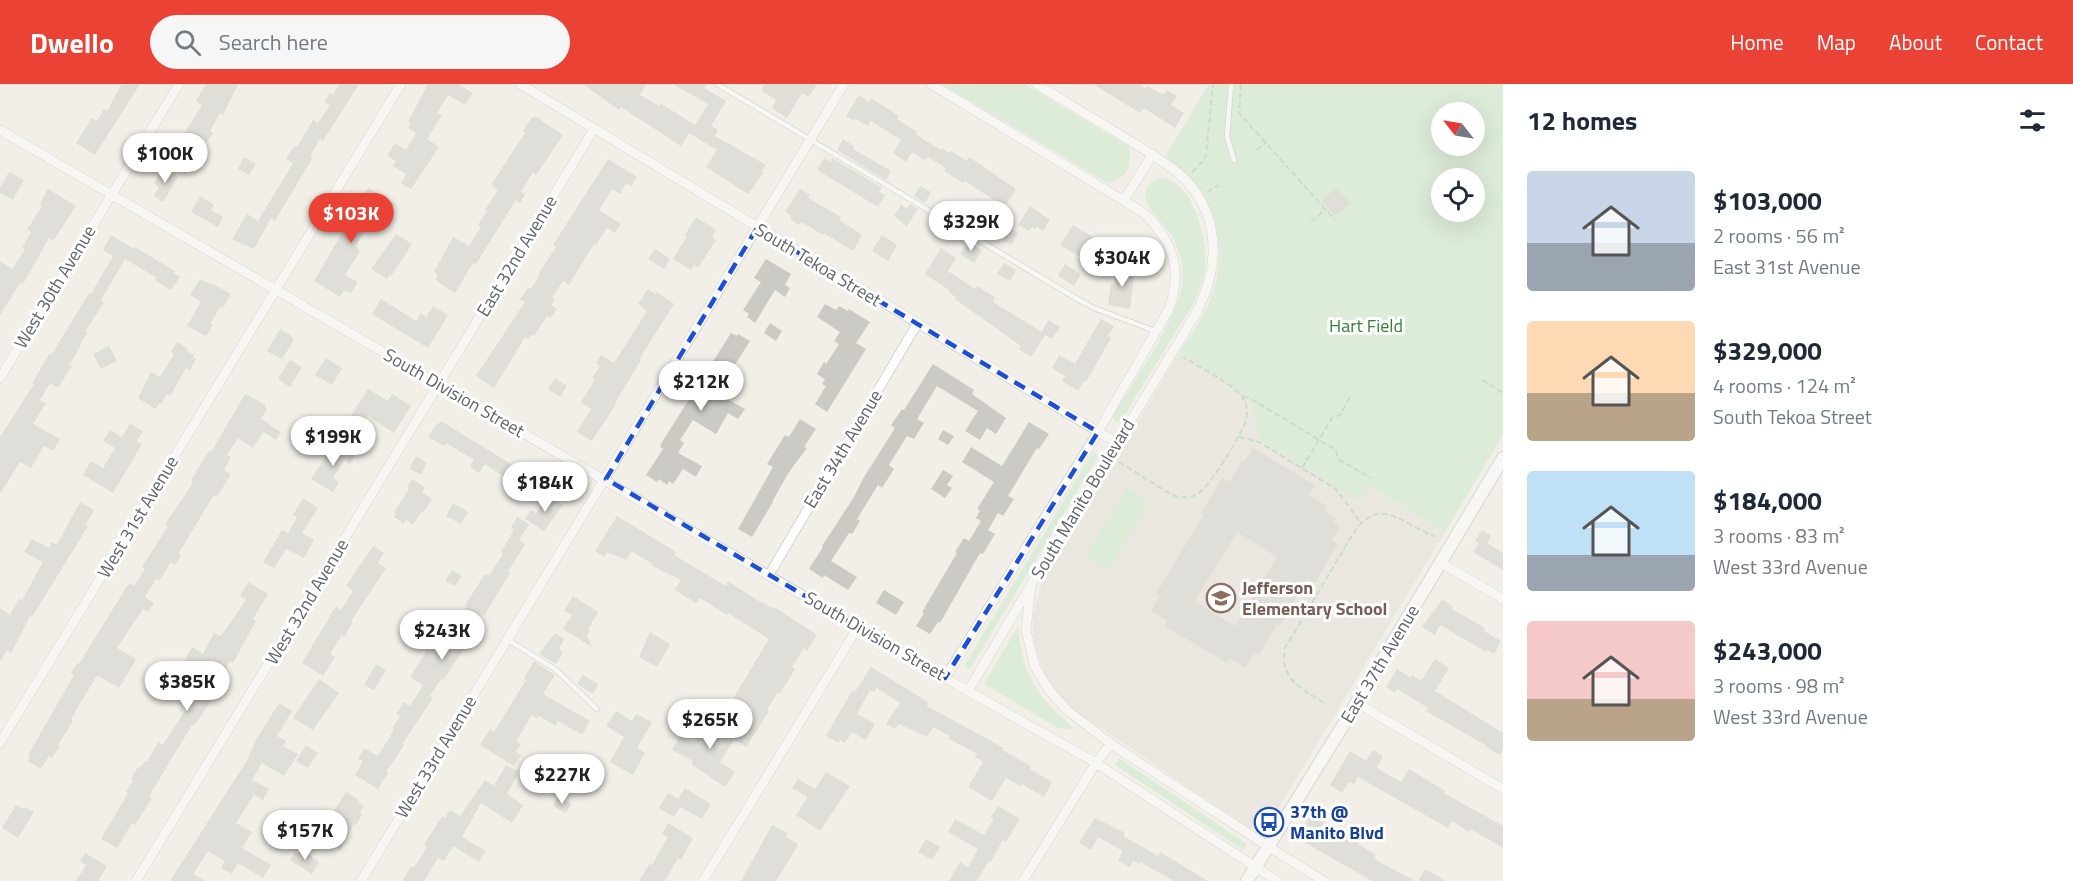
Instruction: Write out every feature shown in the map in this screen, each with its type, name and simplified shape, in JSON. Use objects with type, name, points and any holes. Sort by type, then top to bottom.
[{"type":"street","name":"West 30th Avenue","points":[[0,378],[179,84]]},
{"type":"street","name":"West 31st Avenue","points":[[0,743],[401,84]]},
{"type":"street","name":"South Tekoa Street","points":[[520,84],[1117,443]]},
{"type":"street","name":"West 33rd Avenue","points":[[361,881],[844,84]]},
{"type":"street","name":"South Manito Boulevard","points":[[931,84],[1144,213],[1167,239],[1175,274],[1173,297],[1156,332],[1098,432],[945,678]]},
{"type":"street","name":"South Manito Boulevard","points":[[1036,84],[1153,154],[1178,173],[1193,189],[1202,204],[1214,239],[1212,273],[1206,295],[1031,585],[1026,630],[1035,667],[1049,690],[1068,711],[1110,744],[1324,881]]},
{"type":"street","name":"East 32nd Avenue","points":[[440,384],[594,129]]},
{"type":"street","name":"South Division Street","points":[[0,130],[606,479],[945,678],[1096,762]]},
{"type":"street","points":[[1124,200],[1153,154]]},
{"type":"street","name":"East 34th Avenue","points":[[769,574],[917,324]]},
{"type":"street","name":"West 32nd Avenue","points":[[136,881],[440,384]]},
{"type":"street","name":"East 37th Avenue","points":[[1247,881],[1357,703],[1503,458]]},
{"type":"street","points":[[1441,563],[1503,599]]},
{"type":"street","points":[[968,691],[1031,585]]},
{"type":"street","points":[[703,881],[858,627]]},
{"type":"street","points":[[1357,703],[1503,789]]},
{"type":"street","points":[[1023,881],[1096,762],[1110,744]]},
{"type":"street","points":[[1096,762],[1277,881]]},
{"type":"lane","points":[[717,84],[1079,300],[1156,332]]},
{"type":"lane","points":[[1231,84],[1227,137],[1234,160]]},
{"type":"lane","points":[[508,639],[555,669],[597,709]]},
{"type":"path","points":[[1192,172],[1206,155],[1212,84]]},
{"type":"path","points":[[1241,84],[1239,113],[1335,220]]},
{"type":"path","points":[[1257,150],[1266,142]]},
{"type":"path","points":[[1207,192],[1219,185]]},
{"type":"path","points":[[1311,222],[1326,209]]},
{"type":"path","points":[[1183,357],[1243,396],[1319,439],[1336,450],[1338,459],[1371,478]]},
{"type":"path","points":[[1482,380],[1503,393]]},
{"type":"path","points":[[1119,462],[1172,495],[1182,498],[1192,497],[1208,485],[1238,437],[1247,417],[1243,396]]},
{"type":"path","points":[[1302,468],[1332,418],[1340,415],[1350,397]]},
{"type":"path","points":[[1238,437],[1259,442],[1336,489],[1361,523]]},
{"type":"path","points":[[1324,703],[1294,682],[1286,672],[1282,660],[1291,638],[1361,523],[1378,514],[1388,514],[1397,516],[1435,537]]},
{"type":"highlighted area","points":[[757,228],[1098,432],[945,678],[606,479]]},
{"type":"shaded area","name":"Jefferson Elementary School","points":[[1179,353],[1249,396],[1359,501],[1368,486],[1445,532],[1270,822],[1256,829],[1248,827],[1068,706],[1044,672],[1034,644],[1033,615],[1042,582]]},
{"type":"green space","points":[[942,84],[1024,84],[1129,147],[1130,160],[1127,170],[1121,177],[1109,184]]},
{"type":"green space","name":"Hart Field","points":[[1209,84],[1503,84],[1503,435],[1445,532],[1369,486],[1359,501],[1260,440],[1249,396],[1179,353],[1200,320],[1213,292],[1219,255],[1214,219],[1207,202],[1197,186],[1165,157]]},
{"type":"green space","points":[[1159,178],[1171,181],[1181,188],[1196,212],[1204,241],[1204,271],[1192,306],[1118,422],[1114,421],[1115,412],[1159,341],[1177,301],[1182,283],[1181,263],[1176,243],[1149,207],[1146,199],[1146,192],[1150,185]]},
{"type":"green space","points":[[1093,452],[1099,455],[970,669],[964,666]]},
{"type":"green space","points":[[1127,488],[1150,502],[1130,536],[1106,522]]},
{"type":"green space","points":[[1106,523],[1129,537],[1109,571],[1085,557]]},
{"type":"green space","points":[[1018,626],[1024,660],[1034,685],[1050,706],[1075,729],[1058,728],[984,684]]},
{"type":"green space","points":[[1119,758],[1247,844],[1243,850],[1115,765]]},
{"type":"building","points":[[122,84],[140,84],[95,155],[76,143],[92,118],[97,121],[104,109],[107,111]]},
{"type":"building","points":[[206,84],[238,84],[223,115],[220,113],[210,131],[213,133],[207,142],[202,139],[190,159],[187,157],[186,159],[175,152],[176,148],[202,105],[196,101]]},
{"type":"building","points":[[339,84],[359,84],[323,141],[320,139],[310,156],[313,157],[275,221],[271,218],[254,249],[232,239],[247,214],[258,221],[293,163],[286,159],[294,146],[297,147],[313,120],[318,123],[330,105],[324,102],[330,93],[333,95]]},
{"type":"building","points":[[428,84],[458,84],[473,93],[465,105],[448,95],[437,113],[442,115],[427,139],[439,147],[411,189],[401,183],[406,174],[393,166],[396,161],[387,156],[395,143],[406,150],[416,133],[408,128],[411,124],[408,122]]},
{"type":"building","points":[[583,84],[646,84],[640,95],[659,106],[660,103],[695,125],[708,104],[673,84],[707,84],[704,88],[726,101],[711,126],[718,130],[715,136],[766,165],[762,171],[764,172],[748,194],[706,167],[717,150],[689,133],[681,146],[621,107],[619,110]]},
{"type":"building","points":[[765,84],[817,84],[809,97],[802,93],[787,118],[772,108],[776,100],[761,90]]},
{"type":"building","points":[[1093,84],[1139,84],[1146,89],[1148,86],[1163,95],[1167,90],[1177,96],[1171,105],[1184,113],[1175,128],[1144,108],[1140,113]]},
{"type":"building","points":[[859,95],[869,102],[871,98],[899,116],[897,119],[917,132],[915,134],[941,150],[942,148],[949,153],[951,151],[967,161],[969,157],[1016,189],[1005,207],[965,181],[963,183],[944,171],[946,168],[928,157],[925,160],[912,152],[906,162],[893,153],[901,140],[871,121],[868,126],[846,116]]},
{"type":"building","points":[[535,116],[563,135],[536,175],[533,172],[521,192],[525,194],[520,203],[516,200],[455,293],[437,281],[438,275],[434,272],[453,237],[469,246],[481,227],[478,225],[487,211],[485,210],[498,190],[492,186],[493,182],[525,133],[523,131]]},
{"type":"building","points":[[843,139],[854,146],[853,149],[891,171],[886,180],[837,150]]},
{"type":"building","points":[[244,157],[256,164],[249,175],[238,169]]},
{"type":"building","points":[[824,158],[830,162],[832,158],[882,188],[879,192],[885,195],[878,207],[817,170]]},
{"type":"building","points":[[608,159],[637,177],[631,186],[626,183],[620,194],[612,189],[599,210],[621,224],[615,233],[607,228],[596,245],[594,244],[569,285],[563,281],[552,298],[555,299],[551,305],[557,309],[551,318],[547,316],[534,336],[531,335],[528,339],[525,337],[494,388],[476,376],[525,302],[520,299],[528,288],[531,289],[556,247],[553,245]]},
{"type":"building","points":[[164,168],[178,177],[163,202],[154,196],[159,187],[154,183]]},
{"type":"building","points":[[9,172],[24,180],[13,200],[0,193],[0,188]]},
{"type":"building","points":[[920,186],[931,192],[925,203],[914,196]]},
{"type":"building","points":[[368,188],[395,204],[385,220],[375,214],[356,246],[360,251],[345,275],[358,282],[351,293],[344,290],[340,297],[314,281]]},
{"type":"building","points":[[1336,188],[1350,203],[1335,216],[1321,201]]},
{"type":"building","points":[[48,189],[76,206],[53,241],[49,238],[23,284],[20,283],[0,315],[0,261],[12,269],[25,249],[22,248],[31,232],[27,230],[42,206],[40,204]]},
{"type":"building","points":[[800,189],[810,195],[808,198],[841,217],[839,220],[862,235],[853,251],[824,233],[823,235],[801,222],[799,225],[790,219],[792,216],[785,212]]},
{"type":"building","points":[[200,196],[214,205],[211,210],[223,217],[218,227],[191,212]]},
{"type":"building","points":[[910,204],[918,209],[907,226],[894,216],[901,205],[907,209]]},
{"type":"building","points":[[1030,206],[1050,220],[1043,231],[1032,227],[1029,231],[1018,225]]},
{"type":"building","points":[[696,217],[716,230],[712,237],[716,240],[698,268],[694,265],[691,270],[673,259]]},
{"type":"building","points":[[1073,225],[1093,237],[1080,257],[1060,245]]},
{"type":"building","points":[[1009,228],[1018,233],[1012,245],[1003,241]]},
{"type":"building","points":[[396,234],[412,244],[387,279],[371,269]]},
{"type":"building","points":[[111,235],[175,271],[173,273],[180,277],[171,290],[155,280],[157,278],[125,259],[101,300],[104,302],[85,332],[87,333],[68,367],[73,364],[58,388],[50,383],[40,400],[46,403],[33,424],[60,439],[53,451],[44,446],[31,468],[20,462],[0,494],[0,437],[34,384],[32,383],[50,353],[52,354],[89,293],[91,294],[113,256],[103,250]]},
{"type":"building","points":[[882,235],[897,245],[888,261],[872,251]]},
{"type":"building","points":[[969,242],[982,250],[974,263],[960,254]]},
{"type":"building","points":[[941,248],[956,258],[948,271],[975,289],[977,286],[995,297],[993,302],[1042,332],[1048,320],[1060,327],[1052,339],[1045,335],[1031,357],[1019,349],[1021,346],[955,299],[956,297],[948,292],[949,290],[925,274]]},
{"type":"building","points":[[655,249],[670,259],[664,269],[648,259]]},
{"type":"building","points":[[766,259],[791,274],[785,285],[790,288],[785,297],[775,290],[755,323],[747,317],[749,314],[743,310],[761,282],[754,278]]},
{"type":"building","points":[[1004,263],[1016,270],[1010,281],[997,274]]},
{"type":"building","points":[[1065,264],[1081,274],[1074,286],[1058,276]]},
{"type":"building","points":[[1117,266],[1135,269],[1130,309],[1108,305]]},
{"type":"building","points":[[200,279],[231,294],[223,308],[220,307],[206,336],[187,326],[201,302],[190,295]]},
{"type":"building","points":[[648,289],[655,294],[657,292],[674,304],[592,441],[577,432],[591,409],[581,402],[595,380],[592,378],[600,366],[596,363],[601,355],[614,363],[647,311],[638,304]]},
{"type":"building","points":[[381,299],[416,321],[421,313],[426,317],[433,306],[448,315],[428,348],[372,314]]},
{"type":"building","points":[[825,304],[836,310],[839,306],[848,311],[849,309],[870,322],[856,343],[866,349],[827,412],[815,404],[826,386],[822,384],[825,379],[817,374],[839,344],[834,341],[840,332],[817,317]]},
{"type":"building","points":[[1101,319],[1114,326],[1108,336],[1111,338],[1086,382],[1084,381],[1078,391],[1062,381],[1065,376],[1052,368],[1059,355],[1075,364]]},
{"type":"building","points":[[770,323],[782,331],[776,341],[764,333]]},
{"type":"building","points":[[280,329],[294,340],[282,359],[267,351]]},
{"type":"building","points":[[731,333],[750,341],[731,371],[736,374],[722,396],[745,409],[738,419],[728,413],[716,434],[693,420],[680,440],[684,443],[678,453],[702,466],[696,477],[683,469],[673,484],[669,481],[667,485],[659,479],[657,482],[646,475],[663,449],[660,447],[662,442]]},
{"type":"building","points":[[177,342],[188,349],[187,351],[196,359],[190,370],[186,368],[170,396],[167,394],[155,409],[138,398],[151,372],[160,377],[174,354],[171,352]]},
{"type":"building","points":[[109,346],[117,361],[101,369],[93,354]]},
{"type":"building","points":[[326,358],[342,368],[332,385],[315,375]]},
{"type":"building","points":[[290,360],[302,367],[290,387],[278,379]]},
{"type":"building","points":[[933,364],[974,390],[972,394],[1006,418],[996,434],[987,428],[980,440],[965,431],[978,411],[937,386],[917,419],[924,423],[914,439],[907,436],[889,465],[894,469],[882,488],[878,485],[857,519],[860,521],[852,534],[849,533],[831,561],[857,577],[848,590],[824,575],[823,578],[809,569],[895,428],[891,425],[902,409],[904,410]]},
{"type":"building","points":[[555,378],[567,386],[560,397],[548,389]]},
{"type":"building","points":[[368,389],[388,401],[392,394],[411,406],[394,433],[368,416],[361,429],[348,421]]},
{"type":"building","points":[[245,394],[266,405],[267,409],[261,419],[281,432],[276,440],[263,432],[253,448],[238,438],[227,455],[231,457],[224,470],[231,474],[217,497],[214,495],[178,554],[181,556],[175,565],[171,562],[159,581],[156,579],[145,597],[154,603],[148,612],[143,609],[117,648],[136,659],[131,668],[119,688],[96,677],[71,719],[73,721],[58,745],[60,746],[52,758],[49,756],[41,769],[28,761],[30,756],[28,755],[74,675],[71,673],[77,663],[79,664],[129,583],[134,586],[145,569],[142,567],[168,526],[165,524],[193,482],[191,480],[209,451],[211,452]]},
{"type":"building","points":[[800,419],[816,429],[804,447],[807,448],[789,472],[752,537],[738,529],[773,467],[767,464],[785,435],[789,437]]},
{"type":"building","points":[[441,421],[514,466],[523,470],[526,465],[534,470],[516,498],[508,493],[513,485],[505,480],[506,478],[485,464],[479,473],[470,467],[474,460],[446,443],[444,446],[428,437],[437,423]]},
{"type":"building","points":[[1029,422],[1049,434],[1039,449],[1037,448],[1008,496],[1014,499],[1003,516],[998,513],[988,530],[995,534],[983,554],[980,553],[940,623],[938,622],[930,634],[916,626],[957,553],[955,552],[964,538],[969,541],[981,521],[976,518],[980,510],[977,509],[994,482],[962,462],[971,447],[1002,466]]},
{"type":"building","points":[[130,424],[143,431],[137,441],[142,444],[113,493],[83,475],[91,461],[103,468],[115,448],[103,441],[110,430],[122,437]]},
{"type":"building","points":[[943,430],[954,436],[948,445],[938,439]]},
{"type":"building","points":[[342,443],[357,452],[350,464],[344,460],[333,478],[339,482],[333,492],[311,479],[328,453],[334,457]]},
{"type":"building","points":[[1253,448],[1315,485],[1309,495],[1327,506],[1324,511],[1336,518],[1333,522],[1340,526],[1332,540],[1338,544],[1315,583],[1308,579],[1280,626],[1277,624],[1259,655],[1255,652],[1245,668],[1230,658],[1227,663],[1164,626],[1167,621],[1151,611],[1160,596],[1156,594],[1204,514],[1201,513],[1222,478],[1229,482],[1242,461],[1244,462]],"holes":[[[1237,532],[1277,557],[1235,626],[1195,601]]]},
{"type":"building","points":[[416,456],[427,463],[421,475],[409,469]]},
{"type":"building","points":[[943,470],[953,476],[947,485],[952,488],[945,498],[931,489]]},
{"type":"building","points":[[412,479],[425,487],[422,492],[432,499],[413,525],[406,520],[404,524],[394,517],[396,514],[394,512],[409,489],[407,487]]},
{"type":"building","points":[[547,495],[563,505],[544,531],[525,519],[531,510],[536,513]]},
{"type":"building","points":[[303,498],[318,508],[302,533],[314,540],[304,558],[286,549],[274,568],[263,562],[282,530],[288,533],[297,517],[293,515]]},
{"type":"building","points":[[80,502],[94,510],[86,524],[88,526],[32,617],[30,616],[11,653],[7,650],[0,662],[0,608],[10,615],[19,599],[22,600],[43,562],[24,552],[32,539],[49,548],[52,542],[57,545]]},
{"type":"building","points":[[453,503],[468,512],[461,524],[446,516]]},
{"type":"building","points":[[617,516],[676,552],[674,555],[726,586],[728,581],[757,600],[776,608],[817,635],[807,651],[804,648],[792,667],[795,669],[780,694],[777,693],[767,710],[769,711],[746,747],[734,740],[753,709],[734,697],[769,639],[700,598],[696,603],[675,590],[681,580],[652,566],[653,564],[631,551],[626,560],[607,552],[605,557],[595,551]]},
{"type":"building","points":[[517,517],[529,524],[519,541],[525,544],[484,616],[481,614],[467,636],[470,638],[444,680],[441,679],[430,696],[433,698],[402,744],[404,745],[386,771],[388,773],[378,789],[355,775],[363,761],[358,759],[364,748],[378,756],[400,716],[396,714],[404,702],[410,706],[423,685],[410,677],[430,645],[428,643],[433,635],[444,639],[452,626],[454,628],[467,606],[465,605],[485,574],[489,576],[503,554],[501,552],[514,530],[511,528]]},
{"type":"building","points":[[1482,530],[1491,536],[1487,543],[1503,553],[1503,570],[1473,552],[1479,543],[1475,541]]},
{"type":"building","points":[[373,546],[384,553],[378,563],[386,568],[351,621],[353,622],[344,637],[342,635],[330,654],[335,657],[323,676],[302,663],[336,606],[341,610],[353,591],[346,586]]},
{"type":"building","points":[[452,570],[462,576],[455,586],[445,581]]},
{"type":"building","points":[[248,582],[268,594],[253,619],[256,621],[233,663],[229,661],[215,695],[194,726],[192,725],[149,796],[152,798],[135,825],[132,823],[117,848],[101,839],[128,793],[126,792],[133,780],[131,779],[138,767],[140,768],[145,761],[147,762],[158,742],[163,745],[196,694],[200,696],[208,676],[184,661],[192,647],[203,654],[214,633],[221,636],[246,600],[240,596]]},
{"type":"building","points":[[884,590],[904,602],[896,615],[876,603]]},
{"type":"building","points":[[573,596],[598,612],[588,629],[590,630],[587,635],[592,647],[563,629],[572,615],[564,611]]},
{"type":"building","points":[[1442,600],[1501,641],[1494,654],[1487,650],[1486,652],[1440,625],[1435,635],[1422,627]]},
{"type":"building","points":[[650,632],[670,644],[657,667],[639,657]]},
{"type":"building","points":[[555,633],[564,639],[559,649],[563,652],[556,664],[539,654]]},
{"type":"building","points":[[1435,659],[1449,668],[1435,691],[1503,733],[1503,749],[1500,755],[1426,711],[1428,708],[1397,689],[1395,693],[1386,687],[1397,669],[1421,681]]},
{"type":"building","points":[[534,661],[555,675],[543,694],[590,721],[582,735],[558,721],[556,726],[539,716],[537,718],[532,715],[516,741],[521,744],[516,752],[521,755],[514,766],[480,745],[490,729],[494,732],[526,680],[524,679]]},
{"type":"building","points":[[376,664],[386,670],[374,690],[364,685]]},
{"type":"building","points":[[871,667],[928,702],[927,706],[1004,748],[1002,750],[1031,766],[1030,769],[1052,782],[1044,797],[1006,778],[992,801],[968,787],[983,762],[975,757],[977,754],[933,727],[927,737],[899,724],[895,729],[886,724],[900,703],[877,688],[874,692],[870,690],[857,714],[875,724],[866,740],[852,732],[845,743],[840,740],[838,743],[826,736],[852,691],[855,692]]},
{"type":"building","points":[[583,675],[598,684],[593,694],[577,684]]},
{"type":"building","points":[[319,679],[339,693],[313,730],[293,718]]},
{"type":"building","points":[[279,703],[292,711],[277,736],[286,741],[283,746],[298,754],[284,776],[262,763],[252,780],[269,789],[263,800],[254,795],[236,823],[252,832],[242,848],[271,865],[263,878],[238,863],[232,874],[221,868],[225,861],[208,851],[193,874],[205,881],[170,881],[246,762],[257,738]]},
{"type":"building","points":[[616,711],[632,721],[636,714],[652,722],[637,748],[645,753],[633,775],[610,762],[624,737],[606,726]]},
{"type":"building","points":[[711,715],[738,733],[720,762],[735,772],[725,787],[691,764],[693,761],[672,750],[680,736],[694,743]]},
{"type":"building","points":[[306,745],[318,753],[308,768],[296,761]]},
{"type":"building","points":[[1373,750],[1383,756],[1377,768],[1401,782],[1409,769],[1445,791],[1444,793],[1503,826],[1503,848],[1471,829],[1469,832],[1452,821],[1448,828],[1358,777],[1354,784],[1349,782],[1342,793],[1330,785],[1350,751],[1366,761]]},
{"type":"building","points":[[506,765],[519,772],[507,794],[523,805],[512,823],[481,803],[462,837],[486,851],[479,862],[453,846],[444,861],[438,858],[424,881],[402,881],[427,847],[424,845],[442,816],[445,818],[450,810],[460,816],[485,780],[494,786]]},
{"type":"building","points":[[826,772],[850,786],[820,831],[796,815],[808,797],[792,788],[798,779],[815,789]]},
{"type":"building","points":[[685,788],[711,804],[702,819],[680,807],[674,817],[659,808],[668,793],[678,799]]},
{"type":"building","points":[[346,792],[364,806],[356,825],[354,823],[340,850],[323,840],[331,827],[326,824]]},
{"type":"building","points":[[558,797],[571,804],[566,813],[553,806]]},
{"type":"building","points":[[1317,804],[1331,812],[1321,828],[1343,840],[1354,823],[1362,829],[1358,836],[1362,838],[1358,844],[1376,855],[1374,859],[1415,881],[1372,881],[1297,838]]},
{"type":"building","points":[[16,805],[34,812],[18,838],[2,828]]},
{"type":"building","points":[[998,806],[1020,819],[1006,842],[1003,840],[977,881],[949,881],[960,862],[968,867],[978,849],[948,832],[955,819],[984,835]]},
{"type":"building","points":[[1095,818],[1125,833],[1123,836],[1158,856],[1160,852],[1208,881],[1174,881],[1140,862],[1139,864],[1133,861],[1130,867],[1118,860],[1123,851],[1098,837],[1091,850],[1079,843]]},
{"type":"building","points":[[668,823],[693,838],[681,860],[678,858],[665,881],[639,881],[650,863],[652,865],[668,837],[662,834]]},
{"type":"building","points":[[772,825],[788,833],[786,837],[798,844],[776,881],[741,881]]},
{"type":"building","points":[[926,839],[940,847],[932,860],[918,852]]},
{"type":"building","points":[[301,849],[319,862],[312,874],[290,860],[295,852],[298,854]]},
{"type":"building","points":[[85,853],[107,866],[98,881],[76,881],[86,865],[80,861]]},
{"type":"building","points":[[1425,869],[1446,881],[1418,881]]},
{"type":"place","name":"Jefferson Elementary School","points":[[1221,598]]},
{"type":"place","name":"37th @ Manito Blvd","points":[[1269,822]]}]
